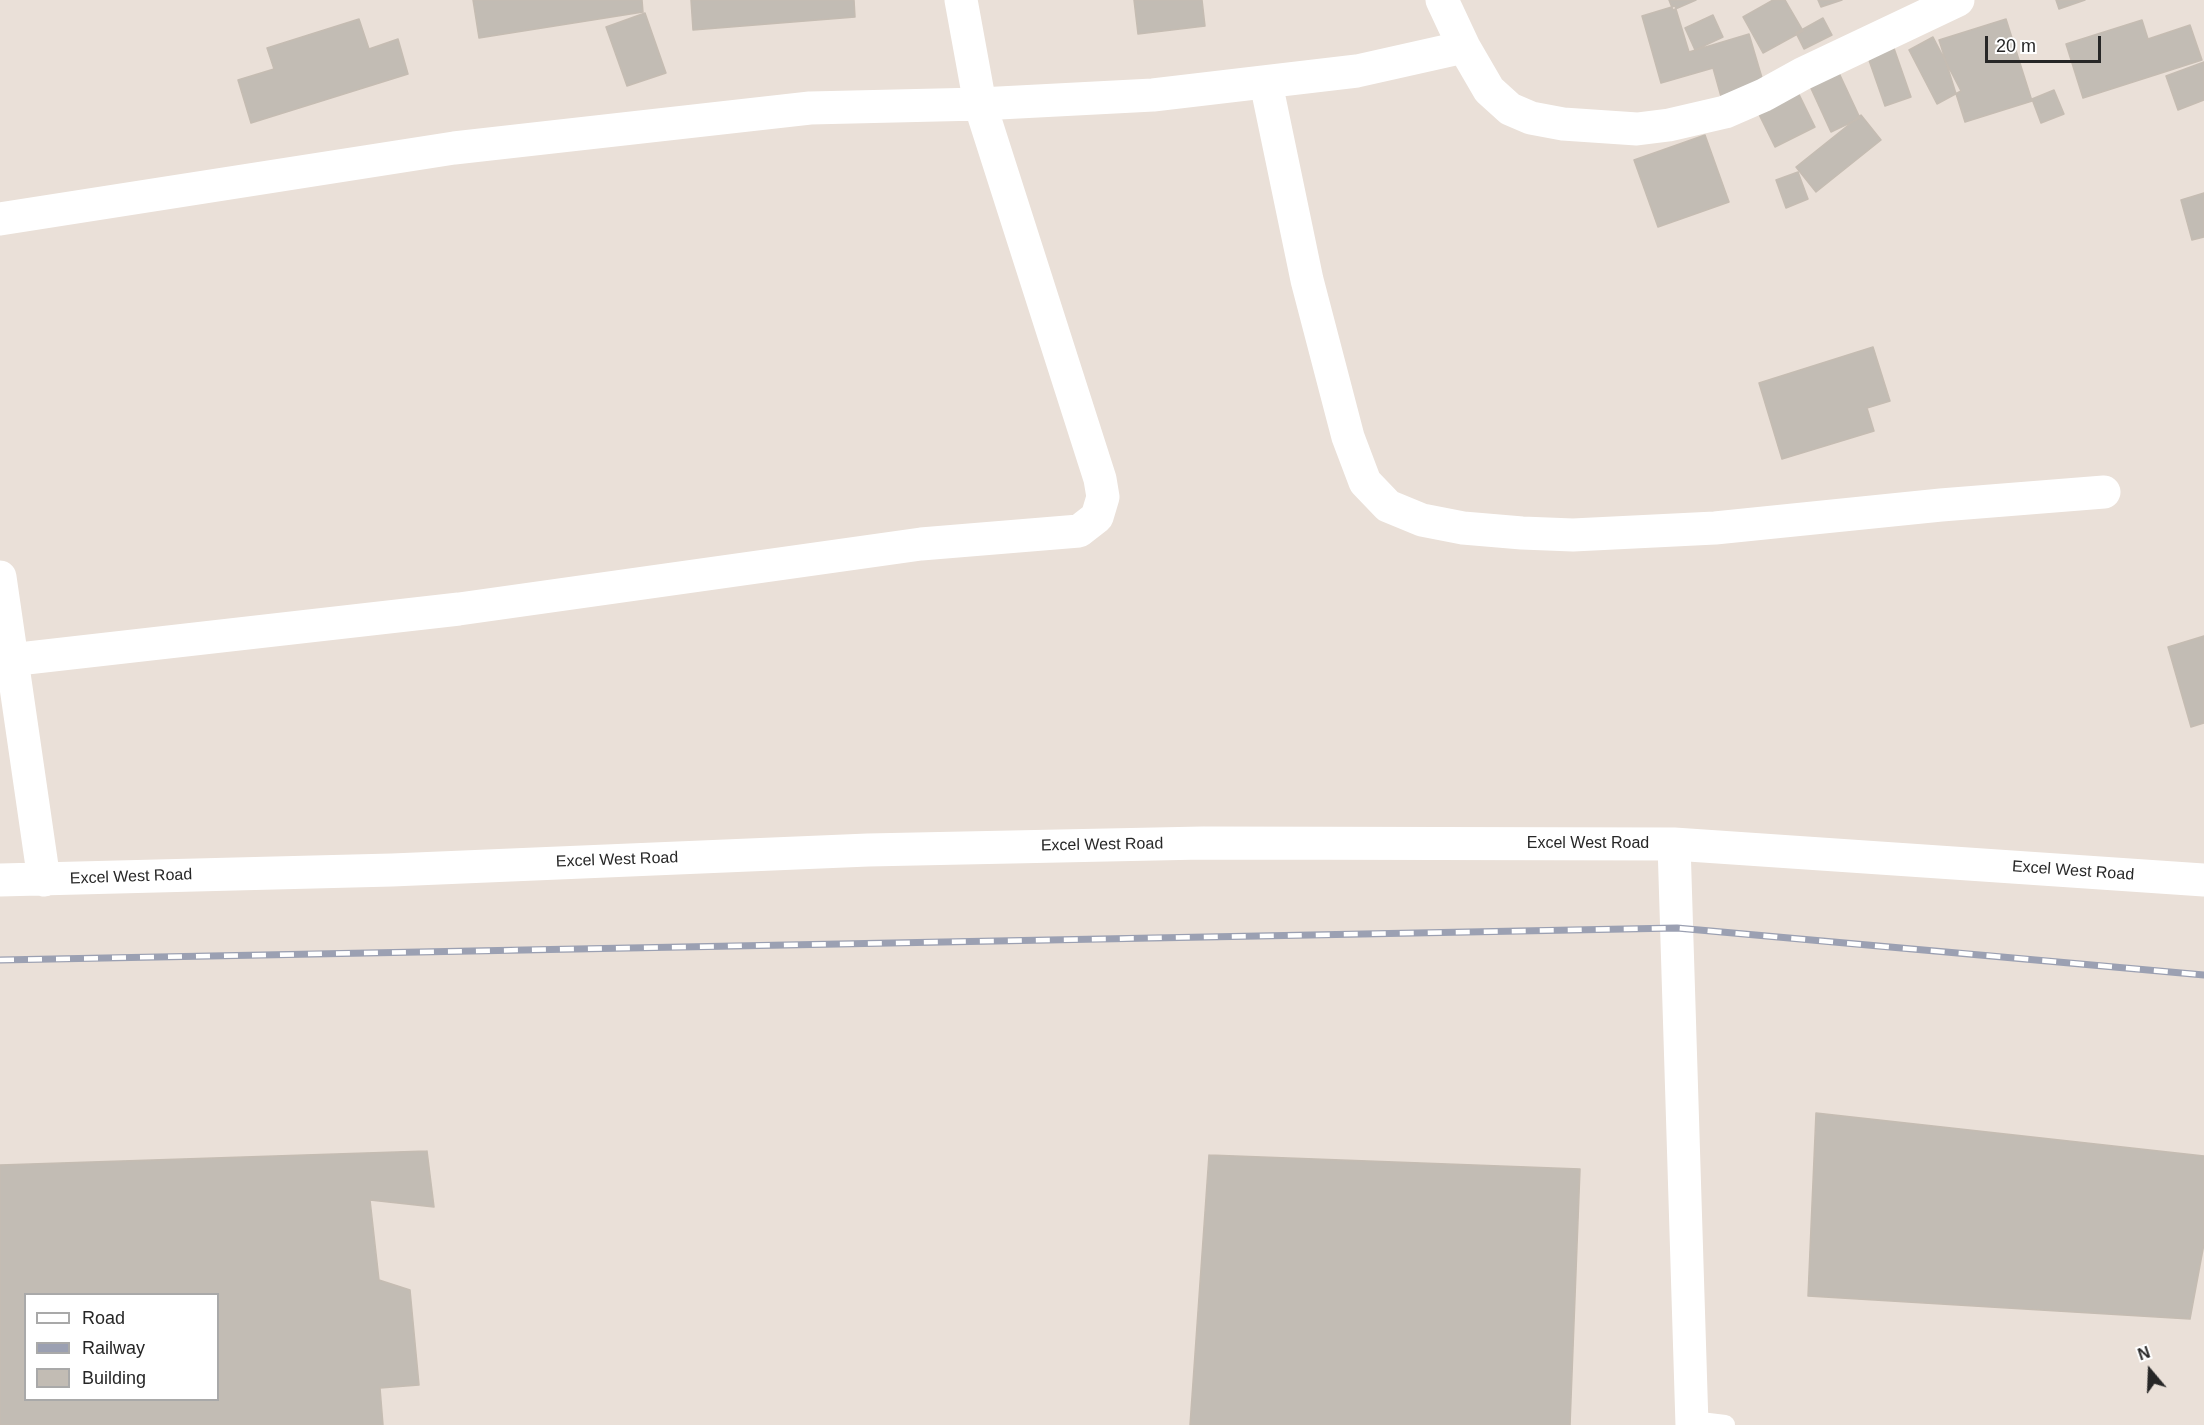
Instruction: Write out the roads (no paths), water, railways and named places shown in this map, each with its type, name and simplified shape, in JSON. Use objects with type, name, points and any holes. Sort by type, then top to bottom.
[{"type":"street","points":[[6,660],[459,609],[921,544],[1079,531],[1097,517],[1103,497],[1100,479],[980,104],[961,0]]},
{"type":"street","points":[[1442,0],[1464,47],[1489,90],[1510,109],[1531,118],[1563,124],[1637,129],[1669,126],[1725,112],[1958,0]]},
{"type":"street","points":[[0,219],[454,148],[810,108],[980,104],[1153,95],[1357,71],[1464,47]]},
{"type":"street","points":[[1266,82],[1307,280],[1348,437],[1365,482],[1388,506],[1422,520],[1463,528],[1574,535],[1715,528],[1941,505],[2104,492]]},
{"type":"street","points":[[0,578],[6,660],[44,879]]},
{"type":"street","name":"Excel West Road","points":[[0,880],[392,870],[868,850],[1203,843],[1674,844],[2204,880]]},
{"type":"street","points":[[1674,844],[1692,1423]]},
{"type":"lane","points":[[1692,1423],[1725,1425]]},
{"type":"railway","points":[[0,960],[1677,928],[2204,975]]}]
